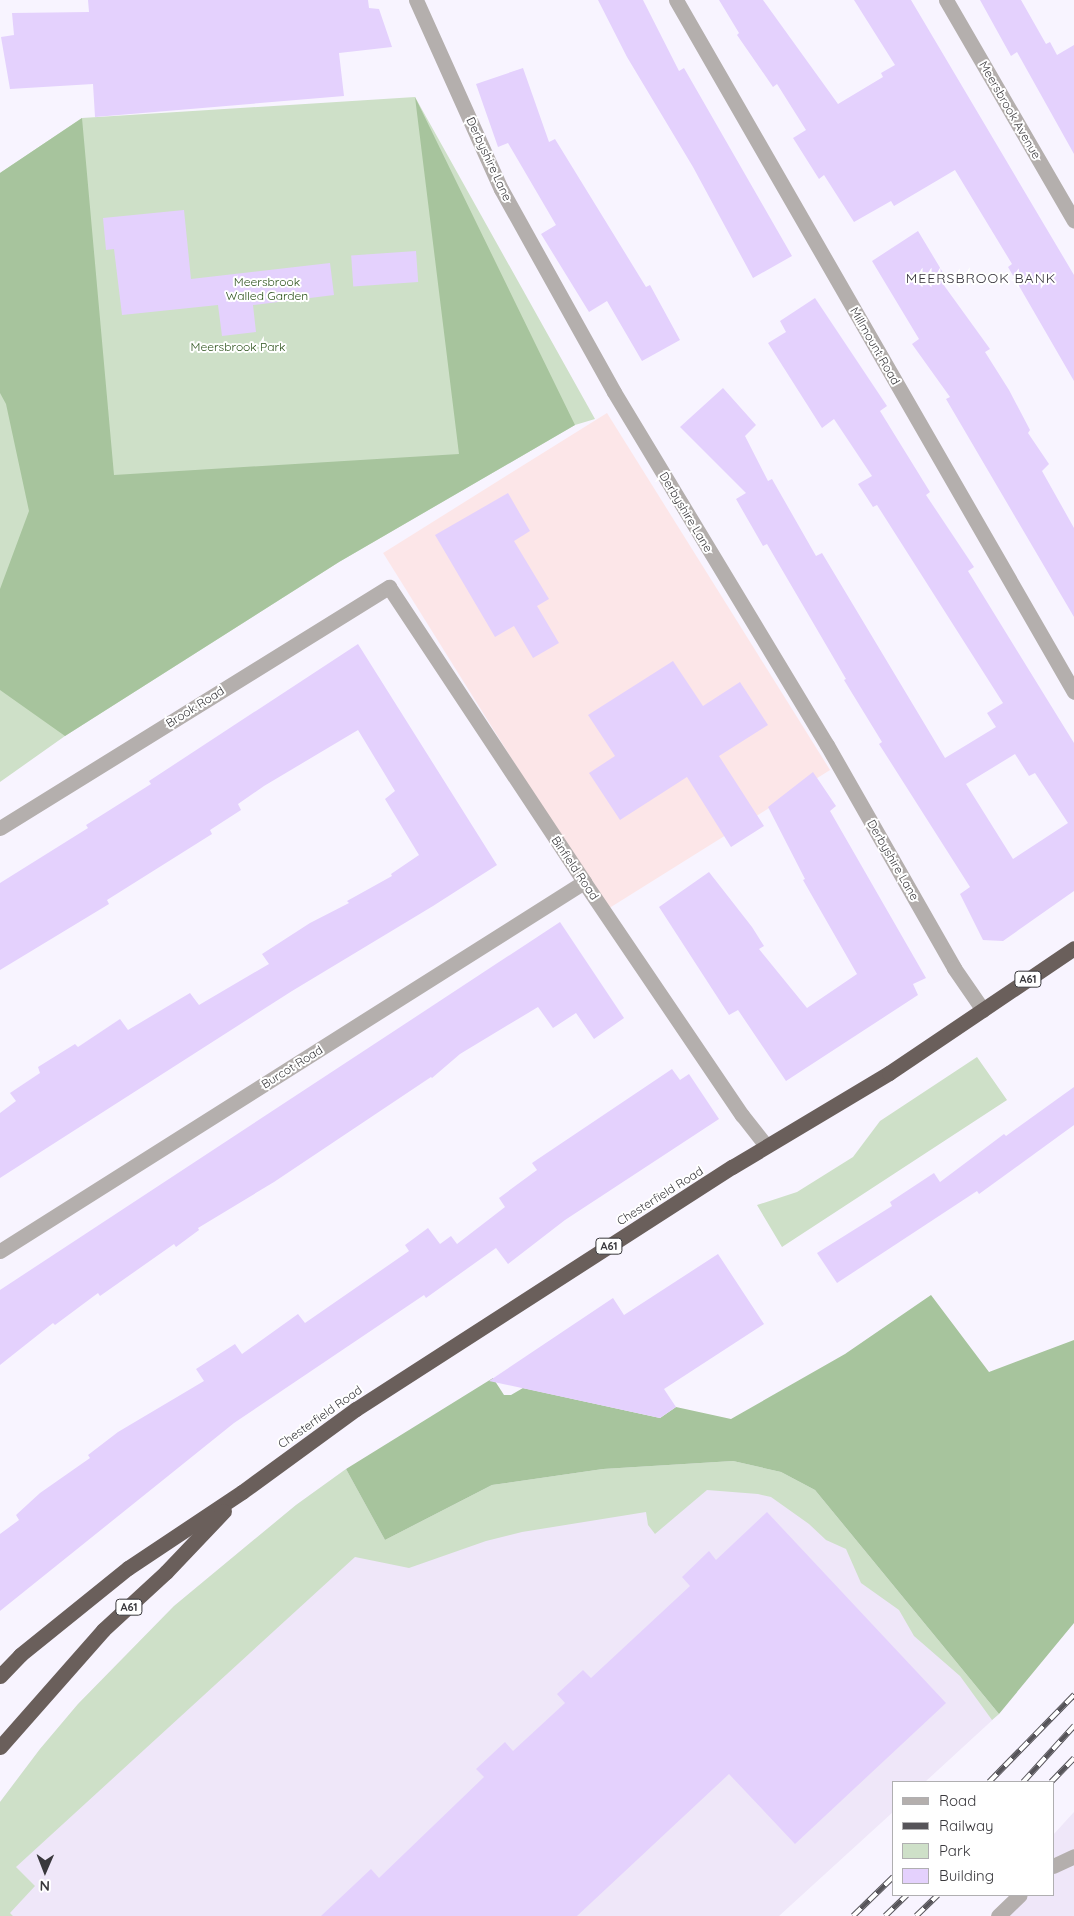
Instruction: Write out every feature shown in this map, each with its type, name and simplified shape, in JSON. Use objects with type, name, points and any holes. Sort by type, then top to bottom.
[{"type":"highway","name":"Chesterfield Road","points":[[0,1676],[20,1655],[128,1568],[242,1492],[356,1409],[766,1146],[889,1072],[1074,948]]},
{"type":"highway","name":"Chesterfield Road","points":[[0,1747],[103,1630],[166,1572],[242,1492]]},
{"type":"street","name":"Derbyshire Lane","points":[[416,0],[501,189],[614,392],[827,744],[954,968],[983,1010]]},
{"type":"street","name":"Millmount Road","points":[[676,0],[1074,692]]},
{"type":"street","name":"Meersbrook Avenue","points":[[946,0],[1074,221]]},
{"type":"street","name":"Brook Road","points":[[0,828],[389,587]]},
{"type":"street","name":"Binfield Road","points":[[389,587],[584,882],[742,1115],[766,1146]]},
{"type":"street","name":"Burcot Road","points":[[0,1251],[584,882]]},
{"type":"street","points":[[1054,1866],[1074,1856]]},
{"type":"street","points":[[998,1916],[1019,1896]]},
{"type":"shaded area","points":[[607,413],[830,770],[606,910],[383,553]]},
{"type":"shaded area","points":[[346,1469],[385,1540],[781,1472],[999,1714],[926,1781],[892,1781],[892,1813],[779,1916],[0,1916],[0,1802],[40,1749],[78,1704],[174,1606],[296,1505]]},
{"type":"shaded area","points":[[1074,1812],[1074,1916],[998,1916],[1019,1896],[1054,1896],[1054,1834]]},
{"type":"green space","name":"Meersbrook Park","points":[[415,97],[595,419],[575,425],[339,562],[65,736],[0,782],[0,173],[82,118]]},
{"type":"green space","points":[[415,97],[575,425],[339,562],[65,736],[0,690],[0,589],[29,511],[6,404],[0,393],[0,173],[82,118],[114,475],[459,454]]},
{"type":"green space","points":[[977,1057],[1007,1100],[782,1247],[757,1205],[797,1192],[853,1157],[880,1121]]},
{"type":"green space","points":[[931,1295],[989,1372],[1074,1340],[1074,1623],[999,1714],[815,1490],[781,1472],[733,1461],[603,1469],[492,1485],[385,1540],[346,1469],[493,1378],[504,1395],[511,1395],[523,1388],[660,1418],[676,1407],[731,1419],[845,1354]]},
{"type":"green space","points":[[733,1461],[781,1472],[815,1490],[999,1714],[992,1720],[960,1676],[914,1636],[899,1610],[861,1583],[846,1549],[826,1540],[809,1524],[771,1497],[758,1494],[707,1490],[655,1534],[648,1525],[646,1512],[522,1532],[486,1541],[409,1568],[355,1557],[16,1867],[35,1886],[10,1913],[13,1916],[0,1916],[0,1802],[40,1749],[78,1704],[174,1606],[296,1505],[346,1469],[385,1540],[492,1485],[603,1469]]},
{"type":"building","points":[[88,0],[368,0],[369,8],[379,9],[392,47],[339,53],[344,96],[95,117],[93,84],[10,89],[1,37],[14,35],[12,13],[89,12]]},
{"type":"building","points":[[598,0],[643,0],[679,71],[684,68],[792,256],[753,278],[693,167],[627,57]]},
{"type":"building","points":[[719,0],[763,0],[838,104],[883,77],[881,73],[895,65],[854,0],[911,0],[1074,275],[1074,381],[1008,267],[1012,264],[955,170],[894,206],[891,201],[854,222],[824,175],[819,179],[793,138],[806,130],[777,84],[773,87],[737,35],[739,33]]},
{"type":"building","points":[[980,0],[1021,0],[1046,44],[1050,42],[1057,55],[1074,45],[1074,154],[1017,52],[1011,56]]},
{"type":"building","points":[[523,68],[549,142],[555,139],[646,287],[650,285],[680,340],[642,361],[607,301],[589,312],[541,234],[556,225],[508,143],[498,147],[476,84]]},
{"type":"building","points":[[184,210],[191,279],[330,263],[334,295],[253,305],[256,332],[222,336],[218,305],[122,315],[114,249],[106,250],[103,218]]},
{"type":"building","points":[[918,231],[948,281],[943,284],[990,349],[985,352],[1009,390],[1030,430],[1028,433],[1049,464],[1042,471],[1074,528],[1074,617],[946,399],[950,397],[912,344],[919,339],[872,261]]},
{"type":"building","points":[[416,251],[418,282],[353,286],[351,256]]},
{"type":"building","points":[[815,298],[887,406],[880,411],[930,492],[926,495],[974,567],[968,571],[1074,743],[1074,891],[1003,941],[983,940],[960,894],[970,887],[879,744],[882,742],[844,680],[846,679],[767,544],[763,546],[736,499],[746,493],[680,427],[723,388],[756,425],[745,436],[768,481],[772,479],[816,556],[822,553],[945,758],[996,727],[987,713],[1003,703],[877,505],[873,507],[858,484],[872,476],[834,419],[822,428],[768,343],[786,332],[780,321]],"holes":[[[1015,754],[1029,776],[1035,773],[1068,823],[1013,859],[966,784]]]},
{"type":"building","points":[[508,493],[530,531],[514,541],[549,599],[537,606],[559,643],[533,658],[514,626],[495,637],[435,535]]},
{"type":"building","points":[[358,644],[497,865],[292,991],[0,1178],[0,1113],[16,1101],[10,1093],[40,1073],[38,1067],[75,1044],[78,1047],[120,1019],[128,1030],[190,993],[199,1005],[269,964],[262,954],[310,923],[349,903],[347,901],[392,876],[391,874],[419,855],[385,799],[395,791],[358,730],[264,786],[238,804],[241,810],[210,830],[212,834],[107,900],[109,904],[0,970],[0,883],[88,828],[86,825],[151,784],[149,781]]},
{"type":"building","points":[[673,661],[703,706],[740,682],[768,725],[719,756],[764,826],[731,847],[687,777],[620,820],[589,773],[615,756],[588,715]]},
{"type":"building","points":[[813,772],[836,806],[830,811],[926,978],[913,984],[918,995],[786,1081],[738,1010],[729,1015],[659,907],[709,872],[752,927],[764,946],[759,949],[807,1008],[857,974],[803,880],[805,879],[768,807]]},
{"type":"building","points":[[560,922],[624,1018],[594,1039],[576,1013],[553,1028],[538,1007],[460,1054],[432,1078],[274,1182],[198,1228],[199,1230],[176,1247],[174,1244],[100,1296],[98,1293],[55,1325],[53,1323],[0,1365],[0,1290]]},
{"type":"building","points":[[672,1069],[680,1080],[689,1074],[719,1119],[565,1220],[508,1264],[496,1248],[426,1298],[424,1295],[234,1423],[0,1611],[0,1534],[19,1520],[16,1515],[40,1493],[90,1458],[88,1455],[118,1432],[204,1381],[196,1369],[235,1344],[242,1354],[298,1314],[305,1323],[409,1251],[405,1245],[428,1228],[440,1244],[451,1236],[457,1244],[505,1207],[499,1198],[537,1170],[532,1163]]},
{"type":"building","points":[[1074,1087],[1074,1125],[979,1194],[977,1191],[837,1283],[817,1253],[892,1206],[890,1202],[934,1173],[940,1182],[1004,1134],[1006,1136]]},
{"type":"building","points":[[718,1254],[764,1324],[664,1389],[676,1407],[660,1418],[489,1381],[613,1298],[624,1315]]},
{"type":"building","points":[[767,1512],[946,1703],[795,1844],[729,1774],[577,1916],[321,1916],[371,1869],[379,1878],[484,1777],[476,1769],[505,1742],[513,1751],[565,1703],[557,1694],[583,1670],[591,1678],[690,1586],[682,1577],[709,1551],[716,1560]]},
{"type":"railway","points":[[990,1781],[1074,1695]]},
{"type":"railway","points":[[1024,1781],[1074,1726]]},
{"type":"railway","points":[[1052,1781],[1074,1758]]},
{"type":"railway","points":[[853,1916],[892,1878]]},
{"type":"railway","points":[[885,1916],[906,1896]]},
{"type":"railway","points":[[916,1916],[937,1896]]},
{"type":"district","name":"MEERSBROOK BANK","points":[[981,278]]},
{"type":"park label","name":"Meersbrook Walled Garden","points":[[267,289]]}]
